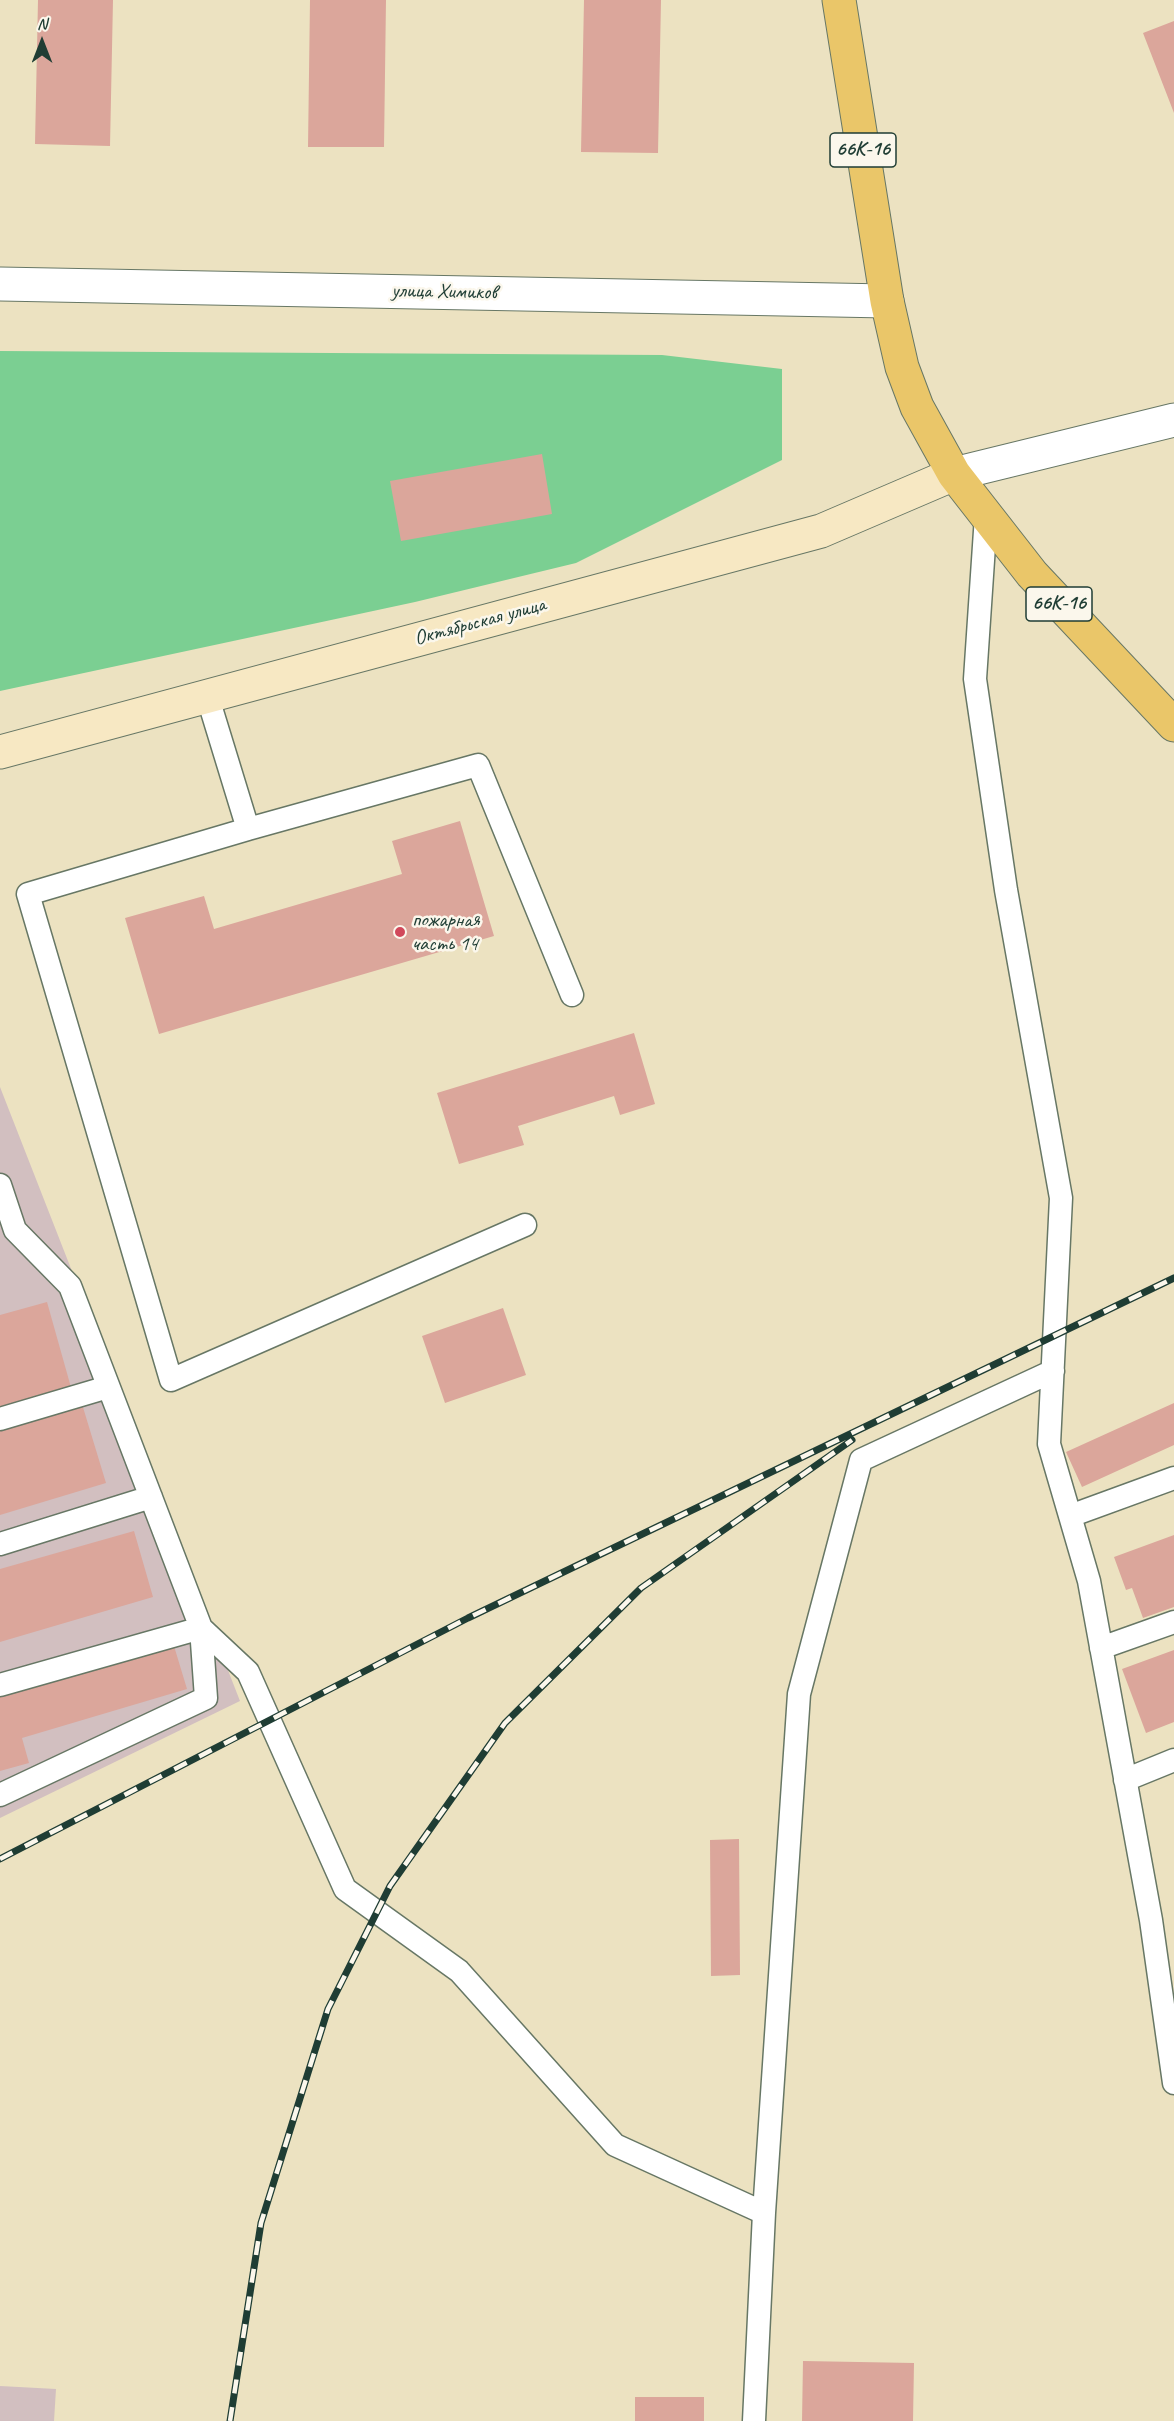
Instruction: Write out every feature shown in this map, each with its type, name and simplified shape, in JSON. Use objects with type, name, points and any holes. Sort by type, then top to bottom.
[{"type":"main road","name":"66К-16","points":[[839,0],[887,301],[902,367],[917,407],[954,474],[1032,574],[1174,725]]},
{"type":"main road","name":"Октябрьская улица","points":[[0,752],[821,531],[954,474]]},
{"type":"street","name":"улица Химиков","points":[[0,284],[887,301]]},
{"type":"street","points":[[954,474],[1174,420]]},
{"type":"lane","points":[[986,516],[975,680],[1006,890],[1061,1198],[1049,1444],[1089,1581],[1151,1920],[1174,2083]]},
{"type":"lane","points":[[207,695],[248,830]]},
{"type":"lane","points":[[525,1226],[171,1380],[28,894],[478,765],[572,995]]},
{"type":"lane","points":[[0,1185],[15,1230],[70,1286],[201,1628],[206,1698],[0,1795]]},
{"type":"lane","points":[[754,2421],[764,2213],[799,1694],[861,1460],[1053,1371]]},
{"type":"lane","points":[[0,1419],[108,1387]]},
{"type":"lane","points":[[1070,1516],[1174,1478]]},
{"type":"lane","points":[[0,1544],[151,1497]]},
{"type":"lane","points":[[1101,1648],[1174,1622]]},
{"type":"lane","points":[[201,1628],[248,1672],[345,1889],[459,1971],[615,2145],[764,2213]]},
{"type":"lane","points":[[0,1685],[201,1628]]},
{"type":"lane","points":[[1125,1780],[1174,1760]]},
{"type":"shaded area","points":[[0,1087],[240,1701],[0,1818]]},
{"type":"shaded area","points":[[0,2386],[56,2389],[54,2421],[0,2421]]},
{"type":"green space","points":[[0,351],[662,355],[782,369],[782,460],[576,563],[415,602],[0,691]]},
{"type":"building","points":[[38,0],[113,0],[110,146],[35,144]]},
{"type":"building","points":[[310,0],[386,0],[384,147],[308,147]]},
{"type":"building","points":[[584,0],[661,0],[658,153],[581,152]]},
{"type":"building","points":[[1174,21],[1174,113],[1143,33]]},
{"type":"building","points":[[542,454],[552,514],[401,541],[390,481]]},
{"type":"building","points":[[460,821],[494,936],[159,1034],[125,918],[204,896],[214,929],[402,874],[392,841]]},
{"type":"building","points":[[634,1033],[655,1104],[620,1115],[614,1096],[518,1126],[524,1145],[459,1164],[437,1093]]},
{"type":"building","points":[[47,1302],[72,1391],[0,1410],[0,1315]]},
{"type":"building","points":[[503,1308],[526,1375],[445,1403],[422,1336]]},
{"type":"building","points":[[1174,1403],[1174,1445],[1082,1487],[1066,1452]]},
{"type":"building","points":[[82,1404],[106,1483],[0,1515],[0,1429]]},
{"type":"building","points":[[134,1531],[153,1597],[0,1642],[0,1569]]},
{"type":"building","points":[[1174,1535],[1174,1607],[1143,1618],[1132,1588],[1126,1590],[1114,1557]]},
{"type":"building","points":[[174,1646],[187,1689],[22,1738],[29,1763],[0,1771],[0,1697]]},
{"type":"building","points":[[1174,1650],[1174,1722],[1146,1733],[1122,1669]]},
{"type":"building","points":[[739,1839],[740,1975],[711,1976],[710,1840]]},
{"type":"building","points":[[803,2361],[914,2363],[913,2421],[802,2421]]},
{"type":"building","points":[[635,2397],[704,2397],[704,2421],[635,2421]]},
{"type":"railway","points":[[0,1859],[468,1618],[1174,1278]]},
{"type":"railway","points":[[230,2421],[261,2223],[328,2009],[390,1886],[505,1723],[641,1588],[852,1440]]},
{"type":"place","name":"пожарная часть 14","points":[[400,932]]}]
